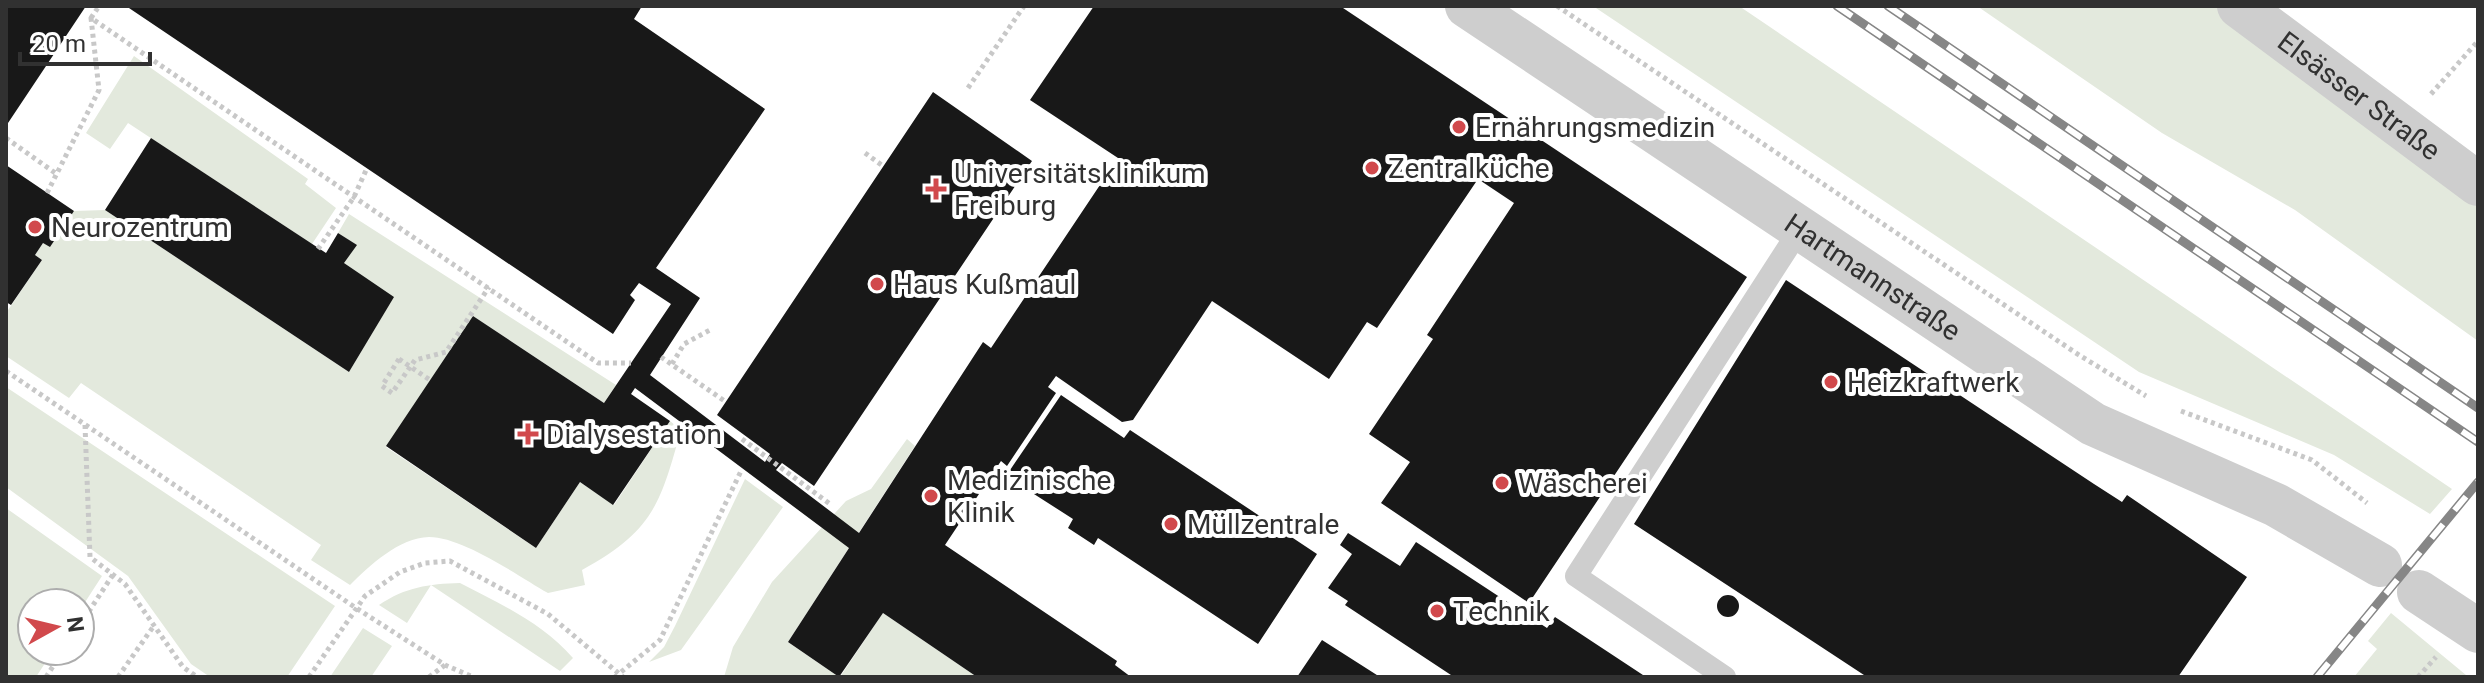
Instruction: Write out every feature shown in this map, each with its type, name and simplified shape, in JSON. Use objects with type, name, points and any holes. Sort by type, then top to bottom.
[{"type":"street","name":"Hartmannstraße","points":[[1467,6],[2093,424],[2142,449],[2276,505],[2380,565]]},
{"type":"street","name":"Elsässer Straße","points":[[2239,6],[2478,184]]},
{"type":"street","points":[[2419,592],[2478,631]]},
{"type":"lane","points":[[1725,677],[1576,576],[1800,229]]},
{"type":"path","points":[[47,193],[99,90],[91,18],[99,6]]},
{"type":"path","points":[[968,88],[1024,6]]},
{"type":"path","points":[[1557,6],[2079,355],[2155,401]]},
{"type":"path","points":[[91,18],[598,363],[631,363]]},
{"type":"path","points":[[2401,127],[2478,41]]},
{"type":"path","points":[[6,138],[58,175]]},
{"type":"path","points":[[865,153],[883,166]]},
{"type":"path","points":[[318,249],[354,197],[367,168]]},
{"type":"path","points":[[430,380],[399,359],[382,386],[392,393],[415,360],[446,352],[489,287]]},
{"type":"path","points":[[672,364],[684,344],[710,330]]},
{"type":"path","points":[[661,357],[726,402]]},
{"type":"path","points":[[6,371],[356,608],[445,665],[473,677]]},
{"type":"path","points":[[2169,406],[2312,460],[2368,505]]},
{"type":"path","points":[[85,425],[90,557],[114,573],[183,667],[197,677]]},
{"type":"path","points":[[742,439],[830,504]]},
{"type":"path","points":[[309,677],[356,608],[385,580],[425,563],[450,561],[548,614],[619,676],[660,640],[742,469]]},
{"type":"path","points":[[96,601],[114,573]]},
{"type":"path","points":[[118,677],[153,627]]},
{"type":"path","points":[[429,677],[445,665]]},
{"type":"shaded area","points":[[1593,6],[1739,6],[2452,489],[2430,514],[2334,455],[2139,372]]},
{"type":"shaded area","points":[[1977,6],[2222,6],[2478,201],[2478,341],[2295,210],[2162,133]]},
{"type":"shaded area","points":[[134,56],[308,179],[305,184],[336,208],[312,244],[128,123],[110,149],[86,133]]},
{"type":"shaded area","points":[[105,210],[349,372],[393,298],[344,263],[356,245],[338,233],[349,214],[616,385],[604,403],[473,316],[386,447],[536,548],[580,482],[614,505],[670,421],[681,430],[667,478],[650,514],[624,542],[582,570],[585,585],[548,593],[474,550],[429,537],[396,547],[350,585],[311,560],[321,545],[81,383],[69,398],[6,356],[6,313],[42,260],[35,255],[43,243],[50,246],[74,211]]},
{"type":"shaded area","points":[[6,387],[335,606],[287,677],[210,677],[191,664],[128,576],[6,487]]},
{"type":"shaded area","points":[[907,439],[915,446],[788,642],[839,677],[724,677],[733,647],[772,582],[846,501],[871,489]]},
{"type":"shaded area","points":[[745,479],[783,507],[681,650],[649,662],[664,647]]},
{"type":"shaded area","points":[[6,508],[102,576],[95,587],[16,587],[16,667],[43,667],[36,677],[6,677]]},
{"type":"shaded area","points":[[460,583],[534,624],[573,658],[560,671],[431,585]]},
{"type":"shaded area","points":[[431,585],[407,623],[379,605],[408,590]]},
{"type":"shaded area","points":[[883,613],[977,677],[840,677]]},
{"type":"shaded area","points":[[2391,613],[2465,677],[2354,677],[2377,649],[2368,641]]},
{"type":"shaded area","points":[[363,628],[392,646],[371,677],[330,677]]},
{"type":"building","points":[[6,6],[86,6],[6,126]]},
{"type":"building","points":[[126,6],[642,6],[634,19],[765,109],[656,268],[700,298],[650,375],[765,462],[770,454],[717,415],[933,92],[1032,161],[814,486],[782,463],[776,470],[859,533],[983,342],[991,348],[1118,158],[1030,100],[1094,6],[1340,6],[1747,277],[1529,603],[1381,503],[1410,462],[1369,434],[1433,339],[1427,335],[1514,203],[1478,179],[1377,328],[1367,322],[1329,379],[1212,301],[1133,420],[1122,422],[1056,376],[1048,387],[1056,393],[1007,466],[1001,461],[945,545],[1117,661],[1115,665],[1131,677],[977,677],[883,613],[839,677],[788,642],[849,548],[635,388],[631,394],[670,421],[613,505],[580,482],[536,548],[386,446],[473,316],[604,403],[671,304],[639,283],[630,295],[635,300],[613,334]]},
{"type":"building","points":[[151,138],[326,253],[338,233],[357,245],[344,263],[394,297],[349,372],[105,210]]},
{"type":"building","name":"Neurozentrum","points":[[6,165],[74,211],[50,247],[43,243],[35,255],[42,260],[11,305],[6,302]]},
{"type":"building","name":"Heizkraftwerk","points":[[1786,280],[2094,484],[2122,502],[2127,495],[2247,577],[2178,677],[1867,677],[1634,524]]},
{"type":"building","name":"Müllzentrale","points":[[1061,395],[1124,438],[1130,430],[1317,554],[1258,644],[1098,538],[1094,545],[1068,528],[1073,519],[1006,476]]},
{"type":"building","name":"Technik","points":[[1348,533],[1400,566],[1416,542],[1547,628],[1555,617],[1646,677],[1454,677],[1345,605],[1348,601],[1328,588],[1352,554],[1340,545]]},
{"type":"building","points":[[1728,595],[1736,598],[1739,606],[1736,614],[1728,617],[1720,614],[1717,606],[1720,598]]},
{"type":"building","points":[[1322,640],[1380,677],[1297,677]]},
{"type":"railway","points":[[1837,6],[2478,442]]},
{"type":"railway","points":[[1888,6],[2478,408]]},
{"type":"railway","points":[[2317,677],[2478,482]]},
{"type":"place","name":"Ernährungsmedizin","points":[[1459,127]]},
{"type":"place","name":"Zentralküche","points":[[1372,168]]},
{"type":"place","name":"Universitätsklinikum Freiburg","points":[[936,189]]},
{"type":"place","name":"Neurozentrum","points":[[35,227]]},
{"type":"place","name":"Haus Kußmaul","points":[[877,284]]},
{"type":"place","name":"Heizkraftwerk","points":[[1831,382]]},
{"type":"place","name":"Dialysestation","points":[[528,434]]},
{"type":"place","name":"Wäscherei","points":[[1502,483]]},
{"type":"place","name":"Medizinische Klinik","points":[[931,496]]},
{"type":"place","name":"Müllzentrale","points":[[1171,524]]},
{"type":"place","name":"Technik","points":[[1437,611]]}]
